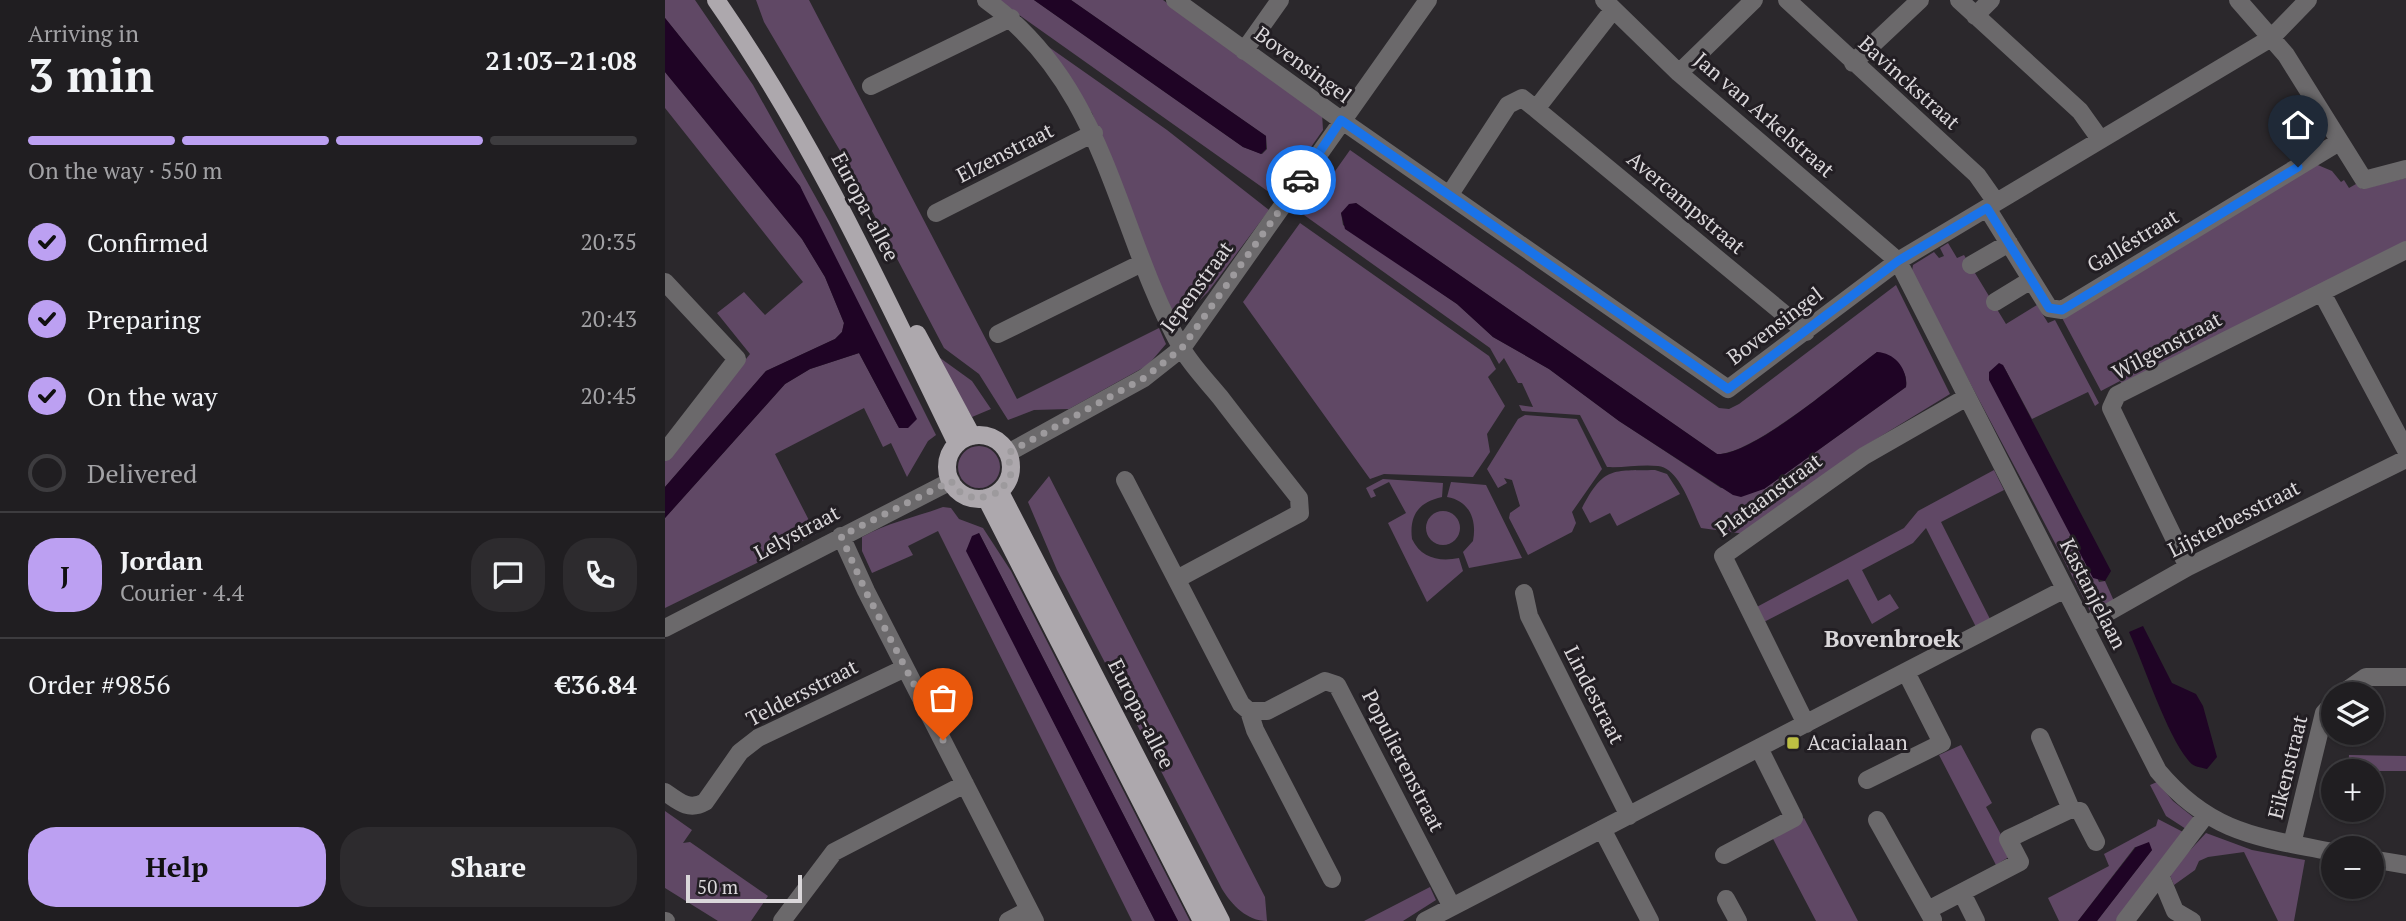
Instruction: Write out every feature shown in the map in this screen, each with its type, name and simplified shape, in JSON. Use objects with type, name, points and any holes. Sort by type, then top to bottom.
[{"type":"main road","name":"Europa-allee","points":[[716,0],[799,129],[964,440]]},
{"type":"main road","name":"Europa-allee","points":[[725,0],[804,124],[964,440]]},
{"type":"main road","points":[[993,438],[1008,453],[1011,474],[993,495],[967,497],[951,481],[948,463],[964,440],[993,438]]},
{"type":"main road","name":"Europa-allee","points":[[993,495],[1202,921]]},
{"type":"main road","name":"Europa-allee","points":[[993,495],[1221,921]]},
{"type":"street","points":[[986,0],[1011,18],[1055,72],[1094,133],[1120,196],[1142,262],[1182,348],[1299,498],[1300,513],[1177,579]]},
{"type":"street","name":"Bovensingel","points":[[1175,0],[1341,120],[1728,389],[1898,261],[2271,38],[2308,0]]},
{"type":"street","points":[[1244,51],[1280,0]]},
{"type":"street","name":"Iepenstraat","points":[[1008,453],[1144,378],[1182,348],[1428,0]]},
{"type":"street","points":[[1679,73],[1754,0]]},
{"type":"street","name":"Bavinckstraat","points":[[1787,0],[1977,175],[1991,205]]},
{"type":"street","points":[[1853,63],[1920,0]]},
{"type":"street","points":[[1959,0],[2080,111],[2099,139]]},
{"type":"street","points":[[1975,16],[1991,0]]},
{"type":"street","points":[[2238,0],[2286,55],[2364,180],[2406,169]]},
{"type":"street","points":[[1450,194],[1508,105],[1522,98],[1536,108],[1609,5]]},
{"type":"street","name":"Jan van Arkelstraat","points":[[1609,5],[1679,73],[1898,261]]},
{"type":"street","points":[[871,86],[1011,18]]},
{"type":"street","name":"Avercampstraat","points":[[1536,108],[1806,332]]},
{"type":"street","name":"Elzenstraat","points":[[936,213],[1094,133]]},
{"type":"street","name":"Galléstraat","points":[[1991,205],[2009,243],[2049,308],[2062,310],[2339,142]]},
{"type":"street","points":[[1971,265],[2009,243]]},
{"type":"street","name":"Wilgenstraat","points":[[2187,567],[2111,408],[2117,395],[2406,250]]},
{"type":"street","name":"Kastanjelaan","points":[[1898,261],[2158,771],[2179,796],[2220,825],[2321,850]]},
{"type":"street","points":[[998,334],[1142,262]]},
{"type":"street","points":[[1995,302],[2031,279]]},
{"type":"street","points":[[665,282],[737,359],[665,452]]},
{"type":"street","points":[[2322,293],[2406,450]]},
{"type":"street","name":"Plataanstraat","points":[[1806,724],[1723,556],[1864,456],[1966,397]]},
{"type":"street","name":"Lijsterbesstraat","points":[[2084,626],[2187,567],[2406,458]]},
{"type":"street","points":[[1125,480],[1241,704],[1249,710],[1255,730],[1332,879]]},
{"type":"street","name":"Lelystraat","points":[[665,628],[951,481]]},
{"type":"street","points":[[841,536],[905,668],[1032,915],[1008,921]]},
{"type":"street","points":[[1425,921],[2065,589]]},
{"type":"street","name":"Lindestraat","points":[[1524,593],[1529,616],[1629,816]]},
{"type":"street","name":"Teldersstraat","points":[[665,792],[686,806],[705,802],[740,752],[758,738],[905,668]]},
{"type":"street","points":[[1867,780],[1942,743],[1906,672]]},
{"type":"street","points":[[2359,682],[2366,677],[2406,677]]},
{"type":"street","name":"Populierenstraat","points":[[1249,710],[1267,711],[1325,681],[1337,685],[1452,907]]},
{"type":"street","name":"Eikenstraat","points":[[2292,844],[2321,725]]},
{"type":"street","points":[[2040,737],[2071,809]]},
{"type":"street","points":[[1724,855],[1794,818],[1759,748]]},
{"type":"street","points":[[782,921],[834,852],[965,784]]},
{"type":"street","points":[[1877,820],[1931,916],[1962,893],[2020,862],[2008,839],[2071,809],[2080,811],[2096,842]]},
{"type":"street","points":[[2125,921],[2205,816]]},
{"type":"street","points":[[1602,829],[1650,921]]},
{"type":"street","points":[[2384,861],[2406,865]]},
{"type":"street","points":[[2160,875],[2175,911],[2192,921]]},
{"type":"street","points":[[1962,893],[1976,921]]},
{"type":"street","points":[[1726,899],[1738,921]]},
{"type":"shaded area","points":[[665,0],[695,0],[753,85],[829,221],[936,435],[928,441],[907,477],[891,443],[883,447],[864,408],[775,454],[816,534],[665,608],[665,518],[785,384],[810,369],[859,353],[899,428],[800,186],[665,18]]},
{"type":"shaded area","points":[[756,0],[809,0],[1017,399],[1159,328],[1166,344],[1148,365],[1069,409],[1034,410],[1008,420],[979,374],[944,348],[842,154],[764,22]]},
{"type":"shaded area","points":[[998,0],[1034,0],[1243,147],[1262,154],[1267,149],[1266,136],[1071,0],[1163,0],[1322,113],[1323,130],[1276,197]]},
{"type":"shaded area","points":[[1034,0],[1071,0],[1266,136],[1266,149],[1261,154],[1243,147]]},
{"type":"shaded area","points":[[665,18],[800,186],[917,419],[908,428],[899,428],[859,353],[810,369],[785,384],[665,518],[665,487],[766,371],[835,339],[842,332],[844,323],[825,277],[802,239],[665,72]]},
{"type":"shaded area","points":[[1036,38],[1167,130],[1269,210],[1208,292],[1185,315],[1173,315],[1167,308],[1092,113]]},
{"type":"shaded area","points":[[665,72],[802,239],[825,277],[844,323],[842,332],[835,339],[766,371],[665,487],[665,461],[750,354],[717,313],[744,292],[765,315],[803,282],[665,108]]},
{"type":"shaded area","points":[[1350,150],[1719,408],[1729,409],[1739,404],[1896,285],[1950,394],[1855,452],[1745,534],[1701,528],[1679,482],[1666,468],[1607,467],[1580,415],[1522,411],[1519,405],[1533,407],[1522,383],[1518,383],[1504,358],[1499,364],[1490,348],[1304,215]],"holes":[[[1356,203],[1717,454],[1733,451],[1775,428],[1877,352],[1898,365],[1905,374],[1906,387],[1764,489],[1721,488],[1619,421],[1549,369],[1493,337],[1457,304],[1343,225],[1341,213]]]},
{"type":"shaded area","points":[[2313,163],[2332,171],[2341,182],[2344,180],[2349,188],[2356,184],[2362,189],[2406,178],[2406,243],[2124,387],[2120,381],[2101,391],[2061,316]]},
{"type":"shaded area","points":[[1356,203],[1717,454],[1733,451],[1775,429],[1877,352],[1889,355],[1899,363],[1905,374],[1906,387],[1764,489],[1741,497],[1733,495],[1619,421],[1549,369],[1493,337],[1457,304],[1345,229],[1341,213],[1349,204]]},
{"type":"shaded area","points":[[1300,223],[1489,356],[1496,369],[1488,377],[1505,406],[1487,434],[1490,452],[1473,477],[1384,474],[1370,479],[1243,302]]},
{"type":"shaded area","points":[[1948,243],[1957,258],[1964,255],[2006,324],[2037,305],[2048,323],[2055,320],[2099,403],[2095,406],[2088,392],[2032,419],[2003,365],[2099,582],[2105,581],[2114,601],[2091,613],[1912,271],[1913,265],[1934,252],[1939,258],[1944,256],[1940,248]]},
{"type":"shaded area","points":[[936,355],[972,381],[991,409],[972,417]]},
{"type":"shaded area","points":[[1999,363],[2003,365],[2111,571],[2105,581],[2093,578],[1989,380],[1989,372]]},
{"type":"shaded area","points":[[1525,415],[1577,419],[1602,469],[1572,512],[1576,523],[1572,532],[1528,555],[1509,518],[1510,513],[1520,506],[1512,480],[1504,478],[1507,483],[1498,488],[1487,469],[1518,419]]},
{"type":"shaded area","points":[[979,446],[994,452],[1000,467],[994,482],[979,488],[964,482],[958,467],[964,452]]},
{"type":"shaded area","points":[[1655,470],[1667,474],[1680,494],[1617,526],[1610,513],[1590,523],[1582,508],[1603,478],[1619,471]]},
{"type":"shaded area","points":[[1994,470],[2004,490],[1941,522],[1990,619],[1976,627],[1926,528],[1913,543],[1862,570],[1878,601],[1890,594],[1899,608],[1872,624],[1848,579],[1760,624],[1753,609],[1904,528],[1918,511]]},
{"type":"shaded area","points":[[1049,476],[1265,897],[1267,921],[1253,918],[1241,911],[1222,889],[1057,570],[1028,502]]},
{"type":"shaded area","points":[[1383,479],[1443,483],[1442,497],[1427,502],[1414,516],[1412,539],[1420,551],[1431,557],[1459,558],[1463,571],[1427,602],[1388,523],[1406,513],[1389,482],[1373,490],[1376,496],[1371,498],[1366,488]]},
{"type":"shaded area","points":[[1451,482],[1486,485],[1522,558],[1469,568],[1463,552],[1473,541],[1473,519],[1466,507],[1447,497]]},
{"type":"shaded area","points":[[943,507],[951,508],[959,519],[983,528],[1011,571],[1190,921],[1178,921],[979,533],[967,551],[1155,921],[1132,921],[938,531],[908,546],[913,555],[872,573],[862,551],[862,537],[891,524]]},
{"type":"shaded area","points":[[1443,511],[1455,516],[1460,528],[1455,540],[1443,545],[1431,540],[1426,528],[1431,516]]},
{"type":"shaded area","points":[[979,533],[1178,921],[1155,921],[966,551],[972,536]]},
{"type":"shaded area","points":[[2143,626],[2172,683],[2196,694],[2203,706],[2217,757],[2207,769],[2188,760],[2164,717],[2129,632]]},
{"type":"shaded area","points":[[1961,745],[1992,803],[1986,807],[2012,855],[1996,865],[1939,755]]},
{"type":"shaded area","points":[[2349,755],[2406,756],[2406,771],[2384,771],[2384,759],[2349,759]]},
{"type":"shaded area","points":[[2157,782],[2173,801],[2193,817],[2186,829],[2166,816],[2150,785]]},
{"type":"shaded area","points":[[665,811],[692,830],[683,843],[690,842],[768,896],[751,921],[718,921],[665,888]]},
{"type":"shaded area","points":[[1804,818],[1858,921],[1816,921],[1771,835]]},
{"type":"shaded area","points":[[2158,819],[2185,833],[2116,921],[2097,921],[2152,850],[2135,847],[2078,921],[2059,921],[2048,898],[2109,866],[2104,854],[2156,826]]},
{"type":"shaded area","points":[[2206,833],[2252,850],[2305,860],[2294,921],[2278,921],[2244,852],[2208,857],[2199,861],[2195,870],[2174,885],[2169,873]]},
{"type":"shaded area","points":[[2149,842],[2152,850],[2097,921],[2078,921],[2136,847]]},
{"type":"shaded area","points":[[1430,887],[1436,900],[1403,921],[1364,921]]},
{"type":"way so far","points":[[943,740],[866,592],[841,536],[951,481],[958,491],[967,497],[986,498],[1000,492],[1011,474],[1008,453],[1144,378],[1182,348],[1301,180]]},
{"type":"place","name":"Acacialaan","points":[[1793,743]]},
{"type":"district","name":"Bovenbroek","points":[[1892,639]]},
{"type":"route","points":[[1301,180],[1341,120],[1728,389],[1898,261],[1987,208],[2049,308],[2055,311],[2062,310],[2298,167]]}]
